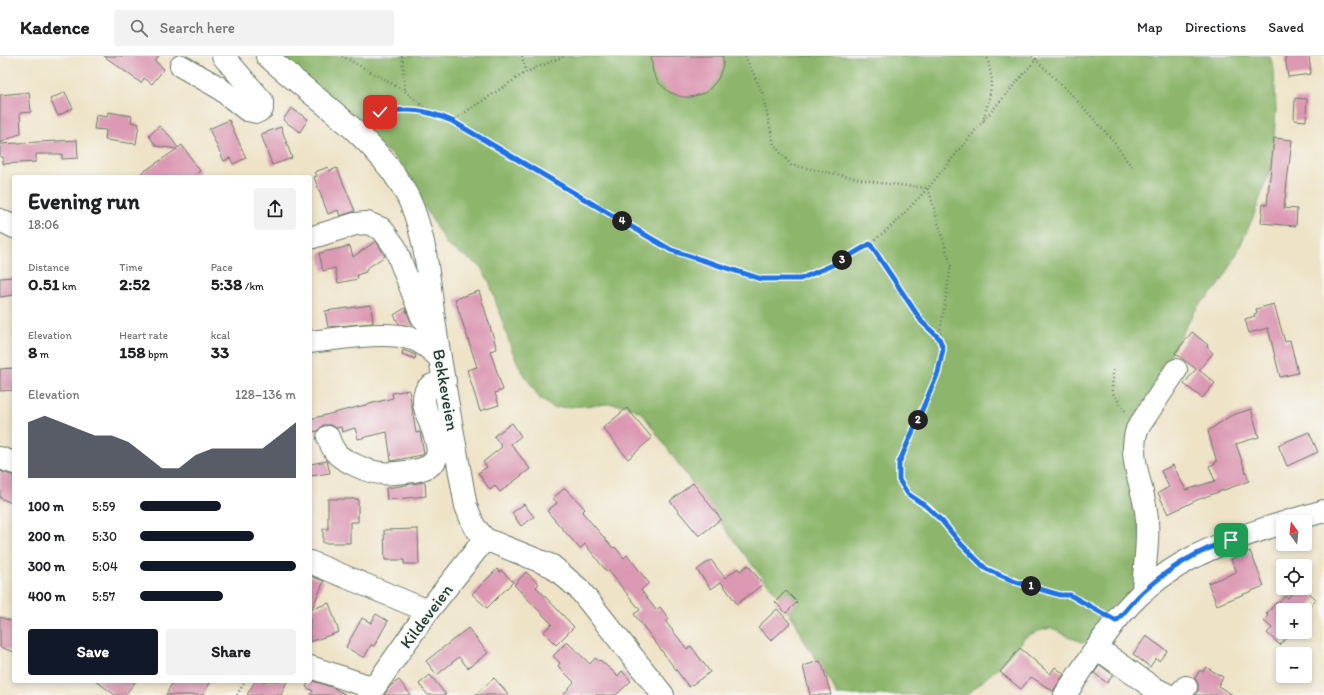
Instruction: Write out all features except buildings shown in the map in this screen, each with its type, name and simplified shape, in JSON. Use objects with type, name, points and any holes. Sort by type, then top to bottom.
[{"type":"street","points":[[181,66],[218,87],[248,110],[257,112],[262,109],[262,101],[223,56]]},
{"type":"street","name":"Bekkeveien","points":[[267,56],[352,127],[380,157],[402,185],[415,211],[426,254],[440,358],[466,506],[474,526],[485,539]]},
{"type":"street","points":[[0,220],[12,226]]},
{"type":"street","points":[[312,237],[355,224],[367,222],[382,229],[395,247],[422,317],[429,325],[435,326]]},
{"type":"street","points":[[312,342],[395,335],[412,338],[440,358]]},
{"type":"street","points":[[1143,592],[1147,530],[1146,511],[1133,449],[1137,429],[1176,370]]},
{"type":"street","points":[[328,437],[335,453],[355,465],[376,473],[392,474],[423,469],[430,466],[437,457],[437,450],[435,436],[424,397],[427,389],[431,385],[445,381]]},
{"type":"street","points":[[0,458],[12,462]]},
{"type":"street","points":[[1310,515],[1324,511]]},
{"type":"street","points":[[1065,695],[1116,621],[1143,592],[1177,566],[1202,552],[1226,541],[1276,525]]},
{"type":"street","points":[[485,539],[552,566],[580,589],[663,695]]},
{"type":"street","name":"Kildeveien","points":[[371,692],[428,611],[485,539]]},
{"type":"street","points":[[312,563],[428,611]]},
{"type":"street","points":[[1097,648],[1152,687],[1177,692]]},
{"type":"street","points":[[312,668],[371,692]]},
{"type":"path","points":[[342,56],[406,92],[430,112]]},
{"type":"path","points":[[402,56],[406,92]]},
{"type":"path","points":[[522,56],[526,72]]},
{"type":"path","points":[[452,121],[526,72],[564,56]]},
{"type":"path","points":[[745,56],[762,92],[774,145],[791,165],[880,182],[928,188]]},
{"type":"path","points":[[983,121],[992,80],[987,56]]},
{"type":"path","points":[[1032,56],[1037,59],[1105,132],[1132,167]]},
{"type":"path","points":[[352,127],[380,112],[403,109],[430,112],[452,121],[671,250],[761,279],[800,279],[835,264],[870,244],[894,223],[928,188],[1039,56]]},
{"type":"path","points":[[928,188],[951,266],[939,338]]},
{"type":"path","points":[[870,244],[922,322],[939,338],[943,349],[938,373],[899,463],[899,480],[908,494],[926,506],[942,521],[961,544],[986,569],[1016,582],[1060,595],[1070,595],[1116,621]]},
{"type":"path","points":[[1113,370],[1112,392],[1137,429]]},
{"type":"path","points":[[237,695],[244,683]]},
{"type":"green space","points":[[275,56],[1270,56],[1274,69],[1276,110],[1270,170],[1254,215],[1232,264],[1218,287],[1198,306],[1172,351],[1132,460],[1144,584],[1096,639],[1083,643],[1050,628],[1036,632],[1025,637],[1002,664],[967,695],[837,695],[831,682],[801,636],[796,623],[773,589],[760,575],[718,519],[642,413],[625,405],[610,404],[554,408],[541,400],[520,368],[512,351],[489,281],[480,266],[447,245],[397,160]]},
{"type":"route","points":[[380,112],[403,109],[430,112],[452,121],[671,250],[761,279],[800,279],[835,264],[870,244],[922,322],[939,338],[943,349],[938,373],[899,463],[899,480],[908,494],[926,506],[942,521],[961,544],[986,569],[1016,582],[1060,595],[1070,595],[1116,621],[1143,592],[1177,566],[1202,552],[1231,540]]}]
